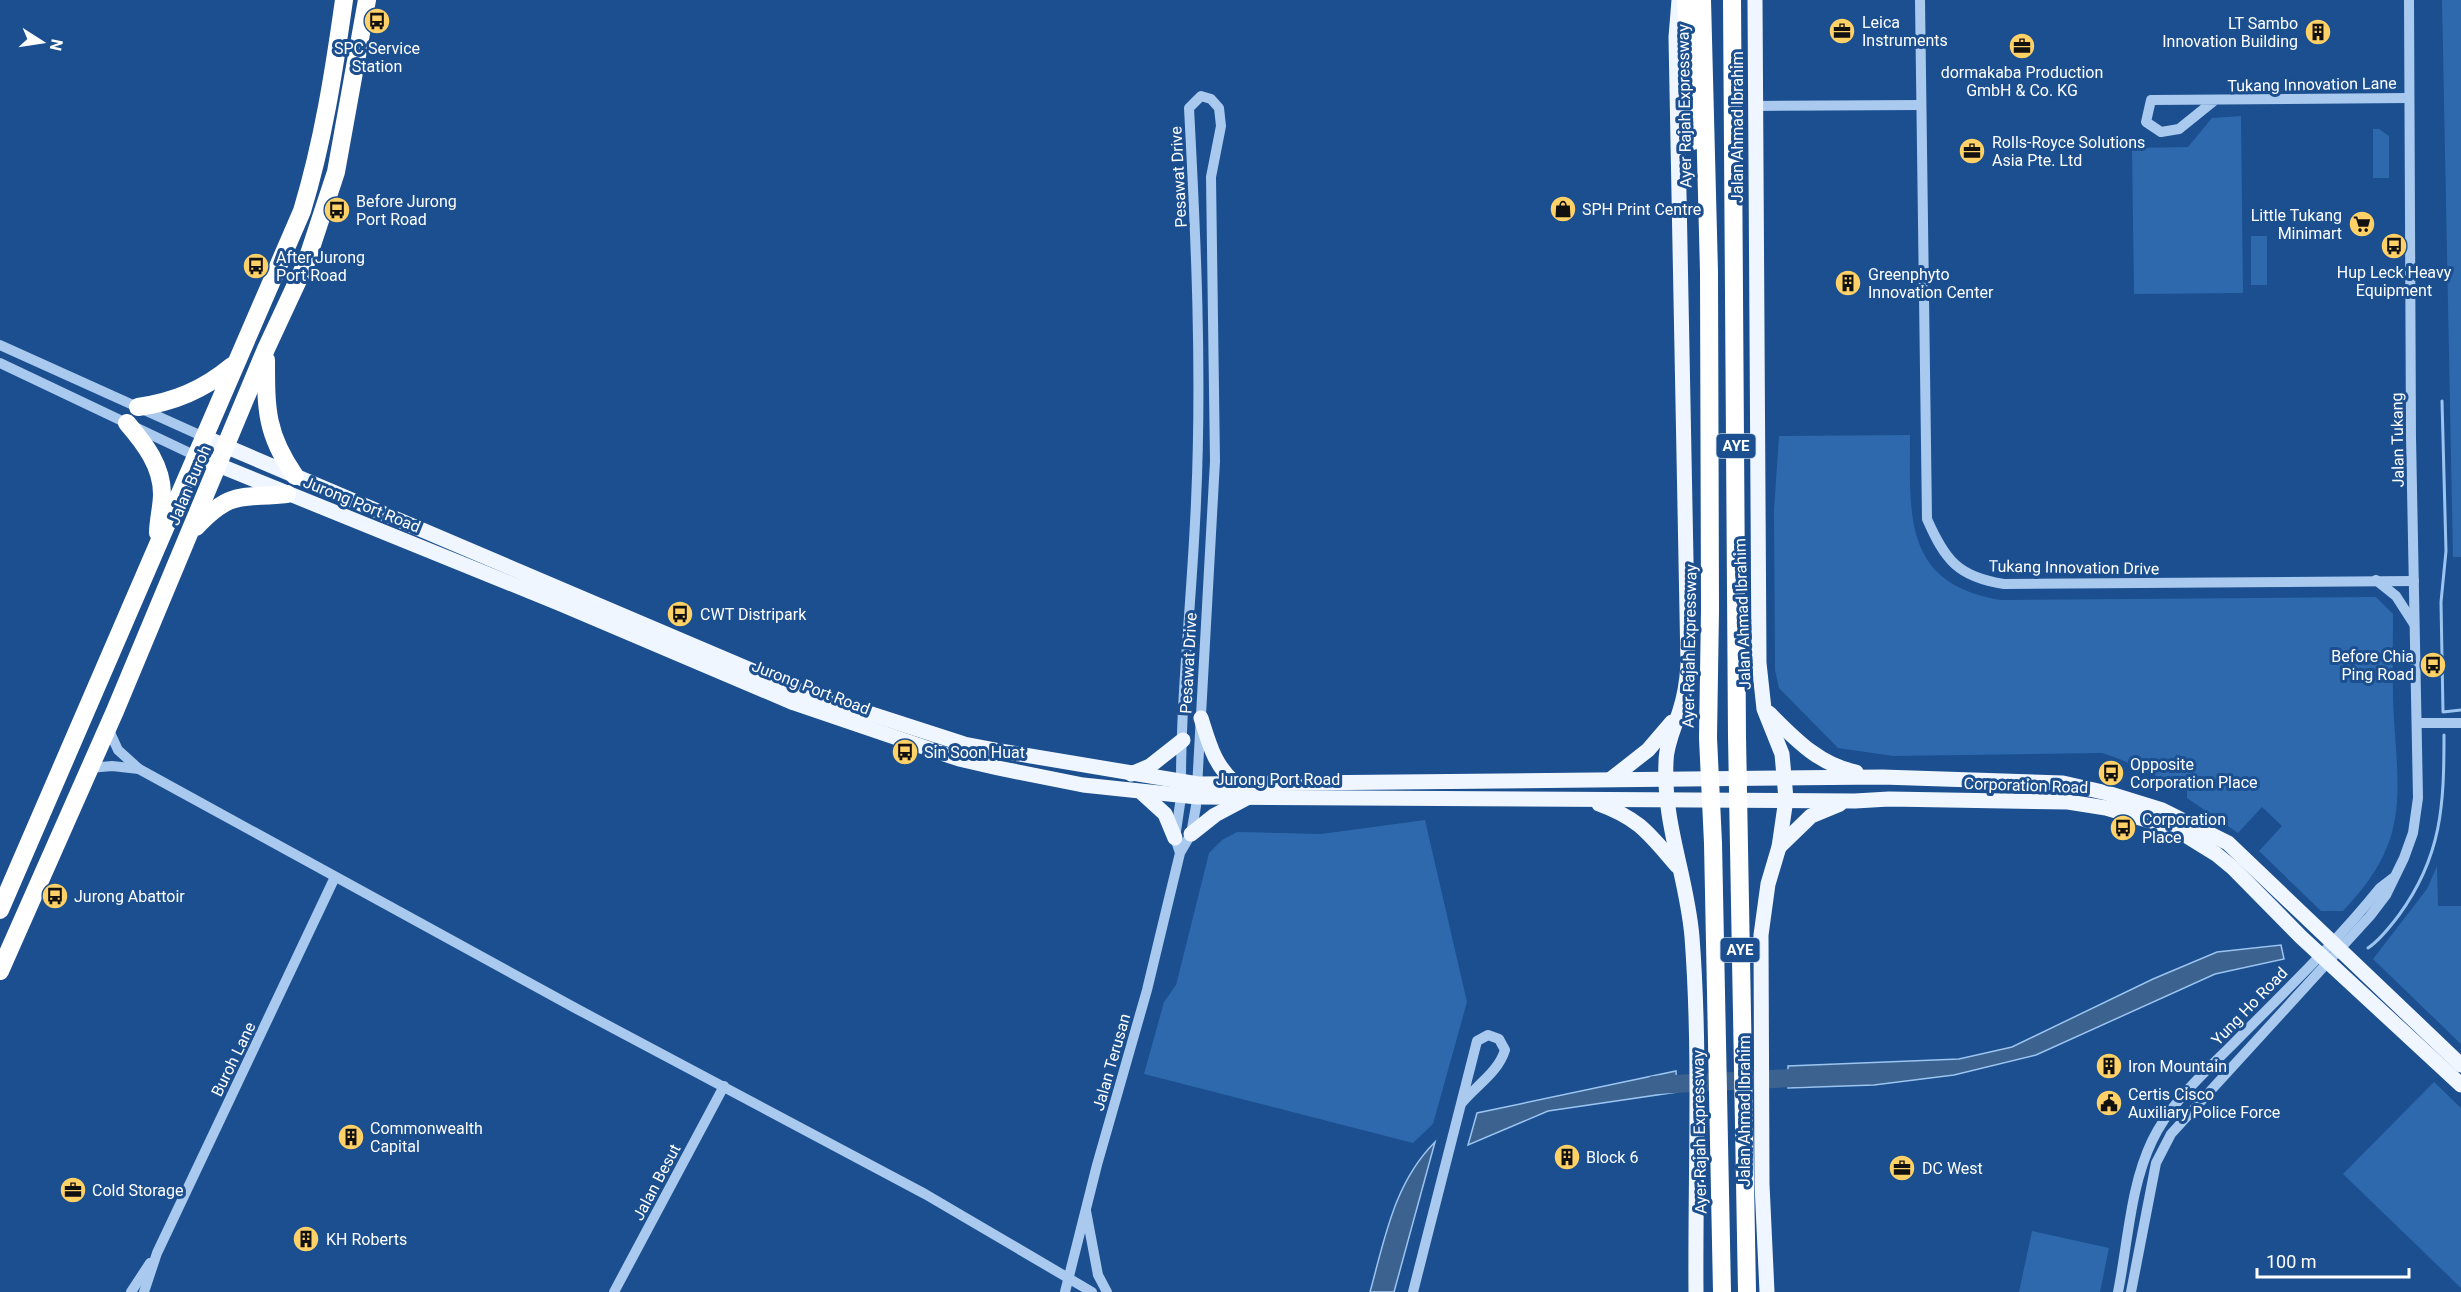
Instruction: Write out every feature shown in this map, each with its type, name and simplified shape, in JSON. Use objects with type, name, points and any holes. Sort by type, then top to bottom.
[{"type":"highway","name":"Jalan Buroh","points":[[0,910],[158,549],[233,365],[274,278],[311,181],[325,120],[344,0]]},
{"type":"highway","name":"Jalan Buroh","points":[[0,971],[108,727],[266,350],[306,263],[336,172],[367,0]]},
{"type":"highway","points":[[1686,0],[1695,164],[1705,179]]},
{"type":"highway","name":"Ayer Rajah Expressway","points":[[1702,0],[1709,295],[1708,738],[1713,843],[1722,1292]]},
{"type":"highway","name":"AYE","points":[[1732,0],[1738,841],[1742,1058],[1752,1096],[1748,1292]]},
{"type":"highway","points":[[1734,155],[1744,0]]},
{"type":"highway","points":[[266,350],[269,429],[282,458],[295,476]]},
{"type":"highway","points":[[138,407],[160,404],[187,395],[213,382],[233,365]]},
{"type":"highway","points":[[127,423],[159,469],[162,495],[158,549]]},
{"type":"highway","points":[[189,535],[212,510],[236,497],[287,494]]},
{"type":"main road","points":[[1679,0],[1676,49],[1689,665],[1681,710],[1668,745],[1666,799],[1671,838],[1683,873],[1692,935],[1696,1292]]},
{"type":"main road","name":"Jalan Ahmad Ibrahim","points":[[1755,0],[1759,663],[1764,709],[1782,754],[1786,777],[1786,800],[1779,847],[1768,884],[1761,935],[1761,1055],[1752,1096],[1762,1184],[1767,1292]]},
{"type":"main road","name":"Jurong Port Road","points":[[204,437],[800,691],[964,744],[1131,774],[1181,789]]},
{"type":"main road","name":"Jurong Port Road","points":[[196,456],[561,604],[794,703],[959,759],[1074,783],[1141,792],[1197,790],[1247,798],[1666,799]]},
{"type":"main road","points":[[1764,709],[1813,754],[1846,770],[1882,777]]},
{"type":"main road","points":[[1611,779],[1652,747],[1681,710]]},
{"type":"main road","points":[[1201,718],[1210,751],[1225,775],[1235,783]]},
{"type":"main road","points":[[1131,774],[1150,766],[1183,740]]},
{"type":"main road","name":"Corporation Road","points":[[1666,779],[1882,777],[2063,783],[2107,793],[2162,810],[2185,819],[2228,843],[2461,1065]]},
{"type":"main road","name":"Jurong Port Road","points":[[1197,790],[1235,783],[1666,779]]},
{"type":"main road","points":[[1141,792],[1165,814],[1177,845]]},
{"type":"main road","points":[[1191,834],[1215,815],[1247,798]]},
{"type":"main road","name":"Corporation Road","points":[[1666,799],[2068,802],[2106,808],[2174,828],[2234,868],[2324,958],[2461,1085]]},
{"type":"main road","points":[[1588,800],[1623,814],[1642,825],[1683,873]]},
{"type":"main road","points":[[1779,847],[1811,816],[1836,805],[1855,801]]},
{"type":"street","name":"Tukang Innovation Drive","points":[[1920,0],[1927,519],[1941,550],[1961,571],[1981,580],[2004,584],[2414,581]]},
{"type":"street","name":"Jalan Tukang","points":[[2336,945],[2370,916],[2386,895],[2413,833],[2418,798],[2414,625],[2409,0]]},
{"type":"street","name":"Pesawat Drive","points":[[1177,845],[1196,501],[1198,399],[1196,249],[1189,108],[1201,96],[1211,99],[1219,108],[1221,126],[1211,177],[1215,461],[1197,790],[1191,834]]},
{"type":"street","name":"Tukang Innovation Lane","points":[[2216,100],[2179,129],[2161,132],[2146,122],[2151,100],[2409,98]]},
{"type":"street","points":[[1755,105],[1921,105]]},
{"type":"street","name":"Jurong Port Road","points":[[0,345],[204,437]]},
{"type":"street","name":"Jurong Port Road","points":[[0,363],[196,456]]},
{"type":"street","points":[[2376,580],[2396,596],[2414,625]]},
{"type":"street","points":[[2418,723],[2461,723]]},
{"type":"street","points":[[108,727],[118,750],[139,769],[925,1194],[1092,1292]]},
{"type":"street","points":[[89,768],[112,766],[139,769]]},
{"type":"street","points":[[1177,845],[1191,834]]},
{"type":"street","name":"Jalan Terusan","points":[[1065,1292],[1147,990],[1177,845]]},
{"type":"street","name":"Buroh Lane","points":[[157,1253],[335,877]]},
{"type":"street","name":"Yung Ho Road","points":[[2131,1292],[2156,1163],[2170,1134],[2336,945]]},
{"type":"street","name":"Yung Ho Road","points":[[2118,1292],[2139,1181],[2151,1143],[2160,1126],[2198,1080],[2324,958]]},
{"type":"street","points":[[1413,1292],[1477,1041],[1488,1035],[1499,1039],[1504,1050],[1501,1064],[1475,1086],[1461,1104]]},
{"type":"street","name":"Jalan Besut","points":[[614,1292],[724,1086]]},
{"type":"street","points":[[1086,1208],[1098,1275],[1107,1292]]},
{"type":"street","points":[[132,1290],[157,1253]]},
{"type":"street","points":[[144,1292],[157,1253]]},
{"type":"shaded area","points":[[2442,0],[2461,0],[2461,557],[2453,557]]},
{"type":"shaded area","points":[[2241,116],[2243,293],[2134,294],[2132,148],[2188,147],[2212,118]]},
{"type":"shaded area","points":[[2373,129],[2379,129],[2389,136],[2389,178],[2373,178]]},
{"type":"shaded area","points":[[2251,236],[2267,236],[2267,285],[2251,285]]},
{"type":"shaded area","points":[[1910,435],[1910,492],[1918,541],[1929,562],[1945,579],[1969,592],[2001,600],[2376,597],[2393,614],[2393,694],[2397,776],[2394,822],[2388,844],[2378,865],[2364,887],[2343,911],[2321,911],[2259,851],[2282,826],[2262,807],[2238,833],[2187,798],[2187,791],[2102,753],[1893,756],[1838,748],[1779,688],[1775,670],[1774,510],[1779,436]]},
{"type":"shaded area","points":[[1425,820],[1467,1002],[1433,1124],[1413,1143],[1144,1074],[1164,1002],[1176,985],[1209,853],[1222,840],[1237,832],[1321,834]]},
{"type":"shaded area","points":[[2437,866],[2438,906],[2461,906],[2461,1044],[2373,959],[2427,889]]},
{"type":"shaded area","points":[[2281,945],[2284,959],[2215,974],[2036,1055],[1954,1075],[1874,1085],[1788,1088],[1788,1066],[1959,1059],[2012,1047],[2153,979],[2217,952]]},
{"type":"shaded area","points":[[1676,1071],[1677,1092],[1548,1111],[1468,1145],[1477,1113]]},
{"type":"shaded area","points":[[2434,1082],[2461,1108],[2461,1288],[2343,1174]]},
{"type":"shaded area","points":[[1435,1142],[1394,1292],[1370,1292],[1386,1232],[1400,1193],[1421,1158]]},
{"type":"shaded area","points":[[2032,1231],[2109,1248],[2100,1292],[2019,1292]]},
{"type":"waterway","points":[[2442,401],[2446,551],[2441,602],[2443,712],[2461,710]]},
{"type":"waterway","points":[[2368,948],[2381,937],[2399,915],[2424,872],[2432,851],[2441,807],[2444,735]]},
{"type":"waterway","points":[[1654,1085],[1812,1077]]},
{"type":"place","name":"SPC Service Station","points":[[377,21]]},
{"type":"place","name":"Leica Instruments","points":[[1842,31]]},
{"type":"place","name":"LT Sambo Innovation Building","points":[[2318,32]]},
{"type":"place","name":"dormakaba Production GmbH & Co. KG","points":[[2022,46]]},
{"type":"place","name":"Rolls-Royce Solutions Asia Pte. Ltd","points":[[1972,151]]},
{"type":"place","name":"SPH Print Centre","points":[[1563,209]]},
{"type":"place","name":"Before Jurong Port Road","points":[[337,210]]},
{"type":"place","name":"Little Tukang Minimart","points":[[2362,224]]},
{"type":"place","name":"Hup Leck Heavy Equipment","points":[[2394,246]]},
{"type":"place","name":"After Jurong Port Road","points":[[256,266]]},
{"type":"place","name":"Greenphyto Innovation Center","points":[[1848,283]]},
{"type":"place","name":"CWT Distripark","points":[[680,614]]},
{"type":"place","name":"Before Chia Ping Road","points":[[2433,665]]},
{"type":"place","name":"Sin Soon Huat","points":[[905,752]]},
{"type":"place","name":"Opposite Corporation Place","points":[[2111,773]]},
{"type":"place","name":"Corporation Place","points":[[2123,828]]},
{"type":"place","name":"Jurong Abattoir","points":[[55,896]]},
{"type":"place","name":"Iron Mountain","points":[[2109,1066]]},
{"type":"place","name":"Certis Cisco Auxiliary Police Force","points":[[2109,1103]]},
{"type":"place","name":"Commonwealth Capital","points":[[351,1137]]},
{"type":"place","name":"Block 6","points":[[1567,1157]]},
{"type":"place","name":"DC West","points":[[1902,1168]]},
{"type":"place","name":"Cold Storage","points":[[73,1190]]},
{"type":"place","name":"KH Roberts","points":[[306,1239]]}]
